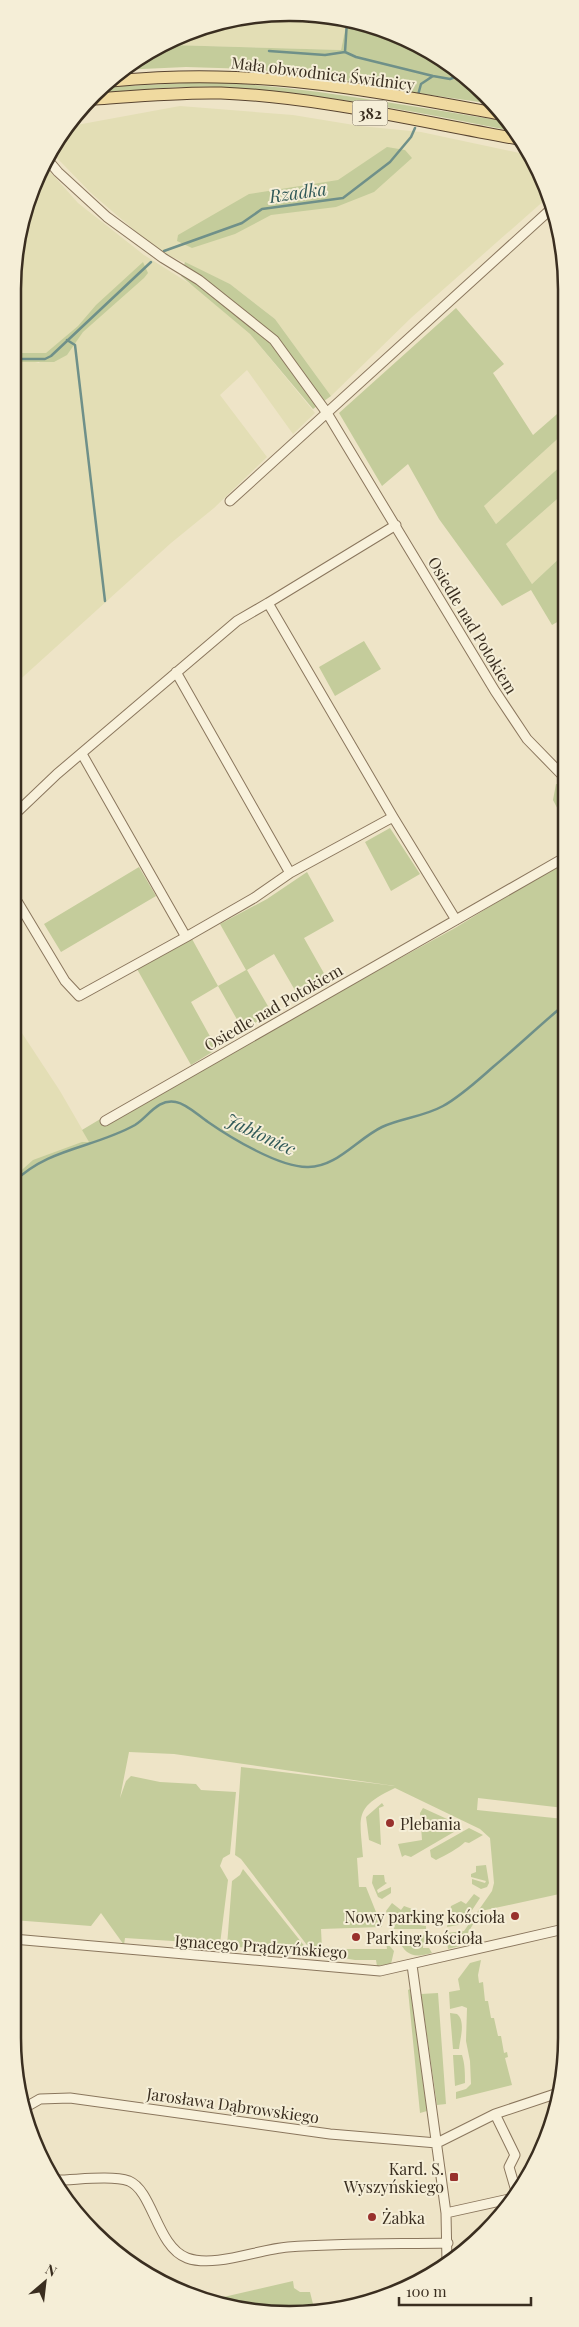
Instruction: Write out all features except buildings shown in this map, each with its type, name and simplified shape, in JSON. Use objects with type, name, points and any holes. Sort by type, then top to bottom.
[{"type":"main road","name":"Mała obwodnica Świdnicy","points":[[122,81],[218,77],[269,79],[356,90],[490,112]]},
{"type":"main road","name":"Mała obwodnica Świdnicy","points":[[102,98],[160,94],[231,94],[333,106],[511,138]]},
{"type":"street","name":"Osiedle nad Potokiem","points":[[52,165],[107,217],[163,258],[199,280],[268,334],[327,413],[495,691],[527,739],[558,771]]},
{"type":"street","points":[[230,501],[547,213]]},
{"type":"street","points":[[21,808],[57,774],[237,621],[396,525]]},
{"type":"street","points":[[268,603],[393,817],[456,920]]},
{"type":"street","points":[[176,672],[290,873]]},
{"type":"street","points":[[82,754],[186,937]]},
{"type":"street","points":[[21,908],[65,981],[79,996],[254,898],[290,873],[393,817]]},
{"type":"street","name":"Osiedle nad Potokiem","points":[[105,1121],[558,861]]},
{"type":"street","name":"Ignacego Prądzyńskiego","points":[[21,1940],[380,1971],[558,1929]]},
{"type":"street","points":[[412,1965],[438,2143],[446,2213],[447,2254]]},
{"type":"street","points":[[438,2143],[495,2114],[552,2095]]},
{"type":"street","name":"Jarosława Dąbrowskiego","points":[[30,2105],[40,2099],[70,2098],[330,2134],[438,2143]]},
{"type":"street","points":[[495,2114],[515,2155],[509,2167],[514,2185]]},
{"type":"street","points":[[62,2180],[119,2179],[130,2182],[140,2191],[174,2250],[186,2258],[203,2262],[287,2247],[448,2244]]},
{"type":"street","points":[[446,2213],[502,2201]]},
{"type":"shaded area","points":[[290,21],[346,27],[341,50],[180,45],[203,35],[237,26]]},
{"type":"shaded area","points":[[180,106],[293,115],[360,126],[421,132],[521,153],[543,201],[412,317],[331,396],[275,319],[230,284],[168,255],[140,235],[91,193],[58,159],[57,155],[78,125]]},
{"type":"shaded area","points":[[49,171],[78,203],[144,255],[195,287],[250,334],[315,413],[293,434],[247,370],[220,395],[267,457],[214,508],[171,543],[21,679],[21,361],[27,360],[39,363],[46,353],[21,353],[21,290],[26,237],[30,220]]},
{"type":"shaded area","points":[[558,438],[558,468],[496,524],[484,506]]},
{"type":"shaded area","points":[[558,498],[558,560],[532,584],[506,544]]},
{"type":"shaded area","points":[[21,1032],[60,1091],[93,1148],[21,1188]]},
{"type":"green space","points":[[346,27],[376,35],[408,49],[439,66],[481,102],[251,69],[186,67],[136,69],[155,57],[180,45],[341,50]]},
{"type":"green space","points":[[208,82],[320,92],[497,120],[505,130],[364,103],[290,93],[215,87],[158,88],[108,92],[115,87]]},
{"type":"green space","points":[[387,147],[405,150],[412,158],[374,192],[336,207],[271,215],[235,234],[192,248],[177,241],[178,235],[249,194],[338,180]]},
{"type":"green space","points":[[143,262],[148,273],[144,278],[83,332],[67,355],[54,362],[21,362],[21,353],[46,353],[78,326],[96,305]]},
{"type":"green space","points":[[185,262],[230,284],[275,319],[331,396],[313,409],[250,334],[181,276]]},
{"type":"green space","points":[[456,308],[504,364],[493,373],[533,435],[558,413],[558,438],[484,506],[496,524],[558,468],[558,498],[506,544],[532,584],[558,560],[558,622],[552,625],[531,590],[502,606],[439,519],[408,464],[382,486],[339,413]]},
{"type":"green space","points":[[364,641],[381,669],[335,696],[319,667]]},
{"type":"green space","points":[[556,784],[558,784],[558,810],[553,800]]},
{"type":"green space","points":[[390,828],[420,874],[391,891],[365,842]]},
{"type":"green space","points":[[558,865],[558,1807],[478,1798],[477,1810],[558,1818],[558,1894],[481,1911],[460,1946],[448,1949],[446,1933],[464,1931],[492,1891],[494,1883],[490,1838],[480,1829],[395,1788],[372,1801],[362,1815],[363,1857],[357,1858],[359,1887],[366,1887],[382,1927],[321,1929],[322,1949],[387,1949],[386,1942],[394,1951],[391,1964],[377,1966],[376,1960],[355,1960],[313,1953],[241,1859],[235,1855],[241,1767],[395,1786],[174,1754],[129,1752],[120,1798],[126,1781],[131,1776],[160,1782],[196,1784],[201,1790],[236,1792],[230,1854],[223,1858],[220,1866],[228,1880],[220,1944],[125,1938],[124,1945],[101,1913],[91,1926],[21,1921],[21,1171],[33,1160],[82,1142],[89,1142],[82,1130],[102,1118],[106,1125],[179,1080],[455,928]]},
{"type":"green space","points":[[139,867],[156,896],[61,952],[44,924]]},
{"type":"green space","points":[[307,872],[334,921],[304,938],[330,984],[300,999],[274,954],[247,970],[272,1013],[243,1030],[218,986],[246,970],[220,924],[267,899]]},
{"type":"green space","points":[[192,939],[218,986],[191,1002],[217,1049],[191,1065],[137,969]]},
{"type":"green space","points":[[382,1803],[384,1806],[379,1808],[381,1845],[369,1840],[366,1817]]},
{"type":"green space","points":[[423,1808],[458,1824],[459,1829],[411,1857],[405,1855],[402,1857],[398,1844],[422,1840],[420,1813]]},
{"type":"green space","points":[[469,1828],[483,1835],[469,1843],[465,1842],[436,1860],[431,1857],[430,1850]]},
{"type":"green space","points":[[486,1865],[489,1883],[487,1887],[481,1889],[472,1884],[472,1879],[485,1883],[486,1881],[471,1877],[471,1874],[476,1872],[476,1866]]},
{"type":"green space","points":[[243,1869],[310,1953],[227,1946],[232,1881],[240,1875]]},
{"type":"green space","points":[[373,1875],[384,1875],[385,1882],[387,1883],[377,1890],[378,1893],[391,1887],[391,1893],[382,1899],[378,1897],[372,1883]]},
{"type":"green space","points":[[474,1894],[480,1898],[463,1924],[447,1927],[451,1906],[461,1901],[466,1904]]},
{"type":"green space","points":[[392,1903],[401,1910],[404,1906],[415,1910],[419,1925],[426,1926],[426,1929],[394,1929],[386,1911]]},
{"type":"green space","points":[[427,1935],[428,1946],[423,1945],[423,1948],[429,1948],[432,1953],[420,1955],[408,1952],[398,1939],[400,1936]]},
{"type":"green space","points":[[481,1960],[478,1975],[479,1983],[483,1982],[485,2001],[488,2001],[491,2018],[494,2018],[498,2036],[501,2036],[504,2053],[507,2052],[508,2057],[505,2058],[512,2085],[456,2099],[456,2092],[466,2089],[471,2084],[470,2061],[466,2041],[467,2008],[462,2006],[450,2009],[449,1992],[460,1990],[458,1979],[470,1963]]},
{"type":"green space","points":[[410,1989],[427,2111],[420,2113],[408,1990]]},
{"type":"green space","points":[[438,1993],[446,2104],[437,2105],[421,1994]]},
{"type":"green space","points":[[450,2013],[457,2014],[461,2021],[462,2030],[459,2049],[453,2049]]},
{"type":"green space","points":[[453,2055],[462,2055],[465,2069],[465,2083],[455,2086]]},
{"type":"green space","points":[[293,2281],[294,2288],[300,2292],[310,2292],[313,2304],[272,2305],[222,2297]]},
{"type":"waterway","points":[[345,52],[347,27]]},
{"type":"waterway","points":[[269,51],[325,55],[345,52],[356,57],[433,76],[450,79],[454,78]]},
{"type":"waterway","name":"Rzadka","points":[[418,95],[421,84],[433,76]]},
{"type":"waterway","name":"Rzadka","points":[[164,251],[242,223],[262,209],[343,198],[390,162],[411,137],[415,128]]},
{"type":"waterway","name":"Rzadka","points":[[21,359],[45,359],[51,356],[151,262]]},
{"type":"waterway","points":[[67,340],[75,345],[105,601]]},
{"type":"waterway","name":"Jabłoniec","points":[[21,1176],[41,1162],[56,1155],[119,1133],[140,1122],[159,1105],[170,1102],[184,1105],[229,1136],[269,1157],[296,1166],[318,1166],[337,1158],[382,1127],[428,1113],[450,1102],[475,1083],[558,1010]]},
{"type":"place","name":"Plebania","points":[[390,1823]]},
{"type":"place","name":"Nowy parking kościoła","points":[[515,1916]]},
{"type":"place","name":"Parking kościoła","points":[[356,1937]]},
{"type":"place","name":"Kard. S. Wyszyńskiego","points":[[454,2177]]},
{"type":"place","name":"Żabka","points":[[372,2217]]}]
